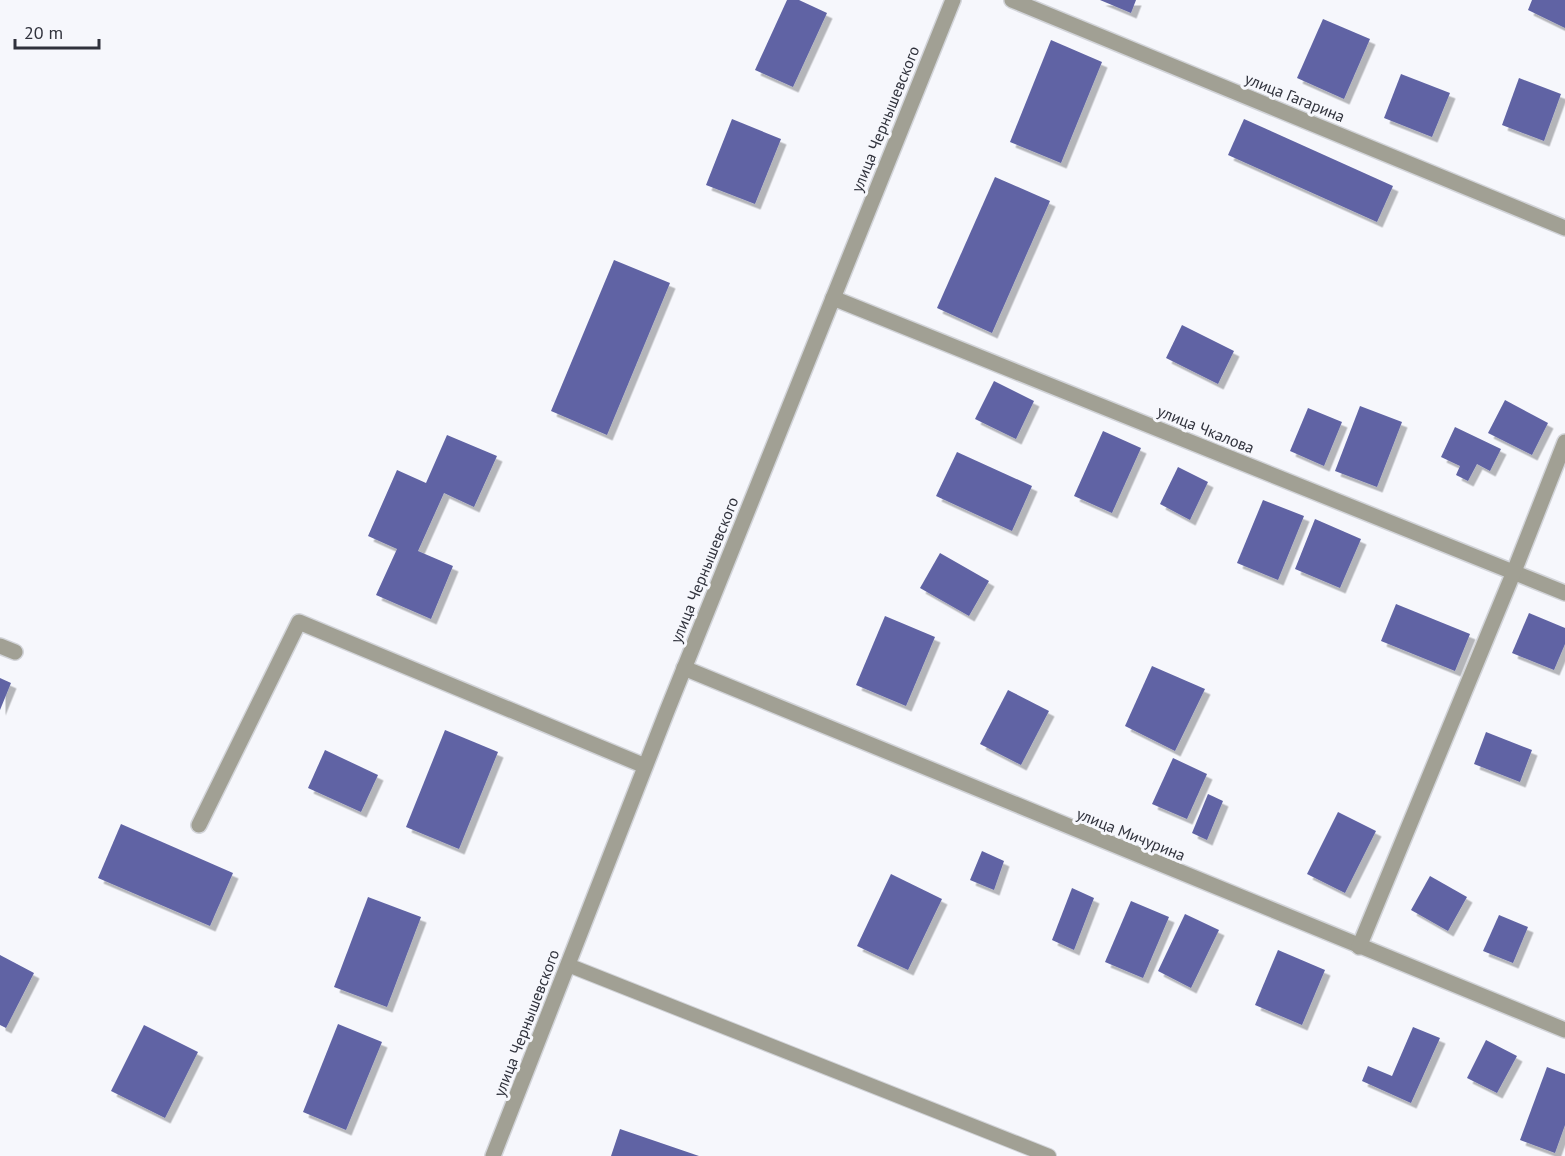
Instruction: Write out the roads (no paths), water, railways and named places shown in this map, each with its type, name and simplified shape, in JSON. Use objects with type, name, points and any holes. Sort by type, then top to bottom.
[{"type":"street","name":"улица Чернышевского","points":[[493,1156],[645,766],[953,0]]},
{"type":"street","name":"улица Гагарина","points":[[1012,0],[1565,228]]},
{"type":"street","name":"улица Чкалова","points":[[833,298],[1565,593]]},
{"type":"street","points":[[1359,947],[1514,574],[1565,442]]},
{"type":"street","points":[[199,825],[299,622],[645,766]]},
{"type":"street","points":[[0,646],[15,652]]},
{"type":"street","name":"улица Мичурина","points":[[684,668],[1565,1030]]},
{"type":"lane","points":[[568,965],[1049,1156]]}]
